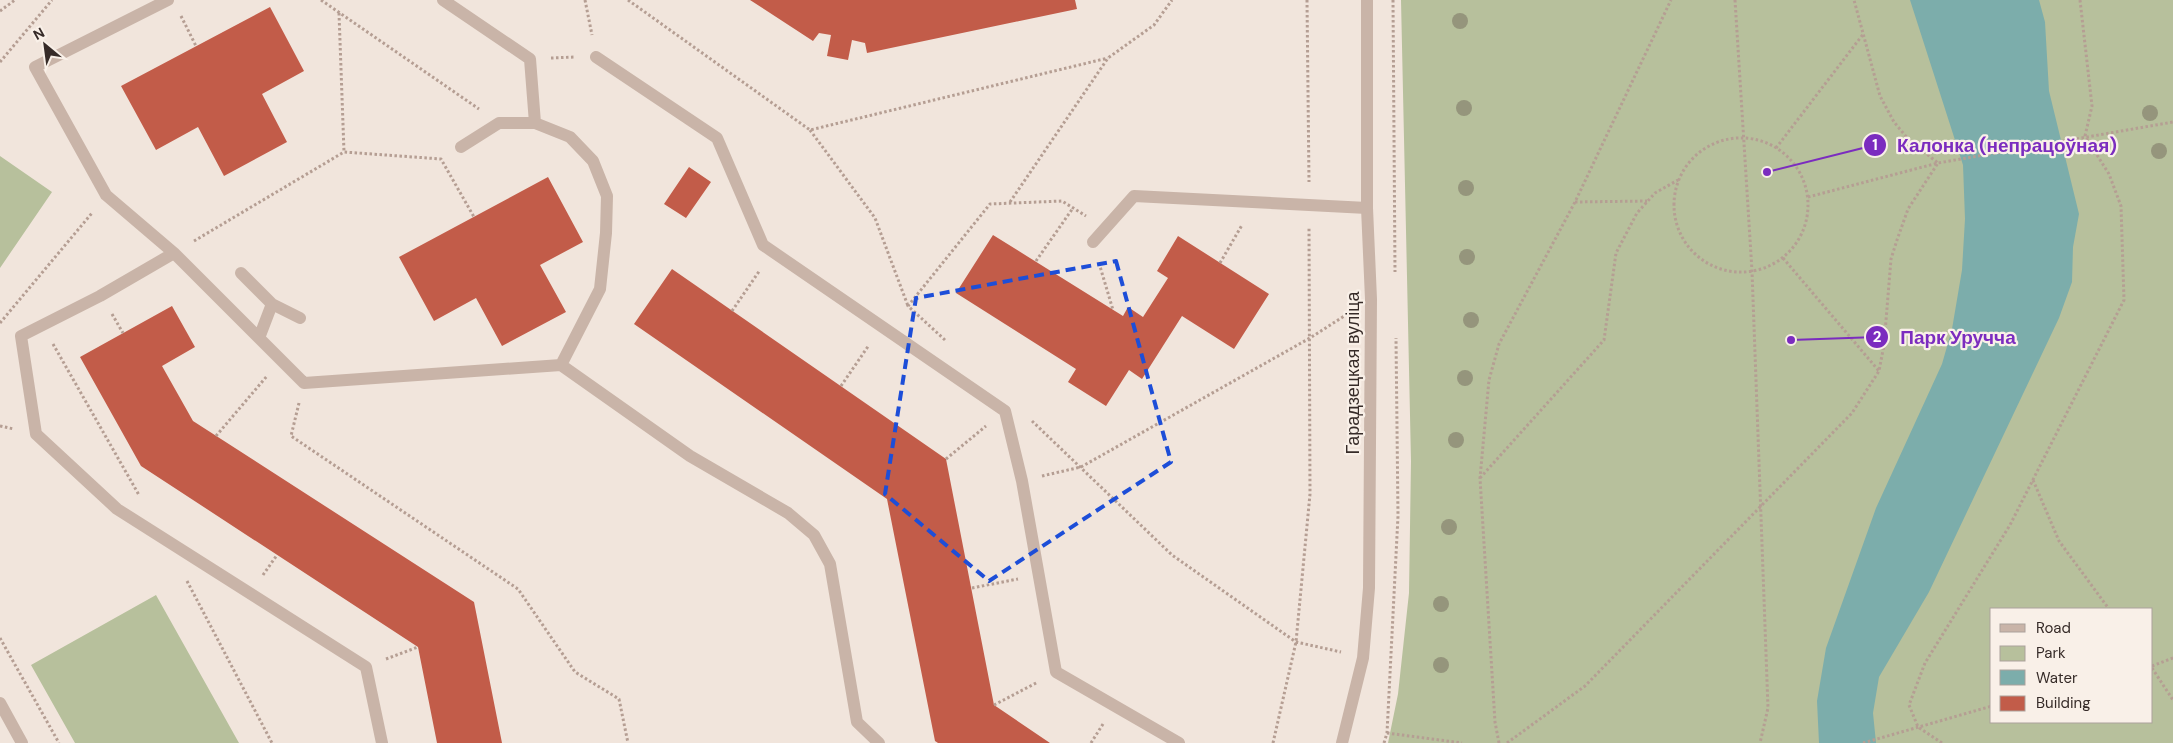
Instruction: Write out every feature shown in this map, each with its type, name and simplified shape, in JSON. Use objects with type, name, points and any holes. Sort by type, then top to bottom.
[{"type":"street","points":[[443,0],[530,59],[534,123]]},
{"type":"street","name":"Гарадзецкая вуліца","points":[[1342,743],[1363,658],[1370,588],[1371,299],[1367,208],[1366,0]]},
{"type":"street","points":[[172,4],[36,66],[106,195],[174,253],[304,383],[561,365],[690,456],[788,513],[814,535],[830,564],[857,722],[879,743]]},
{"type":"street","points":[[596,57],[717,138],[763,245],[1005,410],[1022,481],[1056,672],[1179,743]]},
{"type":"street","points":[[461,147],[499,123],[534,123],[570,138],[593,161],[607,196],[606,233],[600,289],[561,365]]},
{"type":"street","points":[[1093,242],[1134,196],[1367,208]]},
{"type":"street","points":[[174,253],[100,296],[21,336],[36,434],[117,509],[366,667],[382,743]]},
{"type":"street","points":[[242,273],[272,304],[300,318]]},
{"type":"street","points":[[259,338],[272,304]]},
{"type":"street","points":[[0,703],[22,743]]},
{"type":"path","points":[[0,11],[15,0]]},
{"type":"path","points":[[0,62],[52,0]]},
{"type":"path","points":[[321,0],[499,123]]},
{"type":"path","points":[[530,59],[596,57],[585,0]]},
{"type":"path","points":[[628,0],[810,130],[874,218],[908,306],[951,346]]},
{"type":"path","points":[[1010,203],[1108,58],[1154,25],[1172,0]]},
{"type":"path","points":[[1273,743],[1296,642],[1310,494],[1307,0]]},
{"type":"path","points":[[1499,743],[1495,722],[1480,478],[1489,380],[1499,344],[1575,202],[1672,0]]},
{"type":"path","points":[[1735,0],[1742,138],[1752,272],[1768,708],[1760,743]]},
{"type":"path","points":[[1854,0],[1880,96],[1894,122],[1909,140],[1938,163]]},
{"type":"path","points":[[1942,743],[1918,727],[1909,705],[1925,664],[2010,525],[2124,300],[2120,206],[2109,174],[2085,136],[2092,106],[2080,0]]},
{"type":"path","points":[[172,4],[196,46]]},
{"type":"path","points":[[339,12],[344,152]]},
{"type":"path","points":[[1776,148],[1864,33]]},
{"type":"path","points":[[810,130],[1108,58]]},
{"type":"path","points":[[1808,197],[1938,163],[2173,122]]},
{"type":"path","points":[[1742,138],[1760,141],[1776,148],[1797,168],[1804,182],[1808,197],[1807,215],[1802,233],[1783,258],[1768,267],[1752,272],[1730,272],[1709,265],[1691,250],[1679,231],[1675,219],[1675,193],[1678,180],[1688,163],[1702,150],[1721,141],[1742,138]]},
{"type":"path","points":[[174,253],[344,152],[440,159],[474,217]]},
{"type":"path","points":[[1507,743],[1585,686],[1852,413],[1879,371],[1884,345],[1891,258],[1908,209],[1938,163]]},
{"type":"path","points":[[1480,478],[1604,340],[1616,253],[1637,213],[1655,194],[1678,180]]},
{"type":"path","points":[[0,323],[106,195]]},
{"type":"path","points":[[908,306],[990,204],[1062,201],[1105,229]]},
{"type":"path","points":[[1575,202],[1648,201]]},
{"type":"path","points":[[1220,263],[1256,202]]},
{"type":"path","points":[[1036,261],[1073,208]]},
{"type":"path","points":[[1093,242],[1113,310]]},
{"type":"path","points":[[732,311],[773,252]]},
{"type":"path","points":[[1783,258],[1879,371]]},
{"type":"path","points":[[1022,481],[1081,467],[1310,338],[1371,299]]},
{"type":"path","points":[[841,386],[882,326]]},
{"type":"path","points":[[216,436],[281,359]]},
{"type":"path","points":[[304,383],[292,436],[518,589],[575,672],[619,699],[628,743]]},
{"type":"path","points":[[946,459],[1005,410]]},
{"type":"path","points":[[1030,420],[1172,555],[1296,642]]},
{"type":"path","points":[[2033,480],[2059,541],[2108,608]]},
{"type":"path","points":[[972,588],[1039,575]]},
{"type":"path","points":[[0,638],[59,743]]},
{"type":"path","points":[[366,667],[418,647]]},
{"type":"path","points":[[2153,667],[2173,658]]},
{"type":"path","points":[[2153,669],[2173,700]]},
{"type":"path","points":[[994,705],[1056,672]]},
{"type":"path","points":[[1863,743],[1990,707]]},
{"type":"path","points":[[1386,733],[1462,743]]},
{"type":"highlighted area","points":[[1116,261],[1171,462],[989,581],[885,494],[916,298]]},
{"type":"green space","points":[[1401,0],[2173,0],[2173,743],[1388,743],[1398,694],[1409,593],[1411,461]]},
{"type":"green space","points":[[0,156],[52,192],[0,268]]},
{"type":"green space","points":[[156,595],[239,743],[75,743],[31,665]]},
{"type":"water","points":[[1910,0],[2039,0],[2045,22],[2049,91],[2079,214],[2073,247],[2072,282],[2059,318],[1929,592],[1879,677],[1873,713],[1876,743],[1819,743],[1817,701],[1826,648],[1876,508],[1942,364],[1952,329],[1962,270],[1965,219],[1963,165]]},
{"type":"building","points":[[750,0],[1075,0],[1077,9],[867,53],[865,43],[852,40],[848,60],[827,56],[831,35],[819,33],[813,41]]},
{"type":"building","points":[[270,7],[304,71],[262,94],[287,142],[224,176],[198,127],[156,150],[121,86]]},
{"type":"building","points":[[689,167],[711,182],[686,218],[664,204]]},
{"type":"building","points":[[548,177],[583,242],[540,265],[566,312],[502,346],[476,298],[434,321],[399,257]]},
{"type":"building","points":[[993,235],[1123,316],[1128,307],[1143,317],[1168,278],[1157,271],[1178,236],[1269,294],[1234,349],[1182,316],[1142,379],[1129,370],[1106,406],[1068,382],[1076,369],[956,293]]},
{"type":"building","points":[[672,269],[946,459],[994,705],[1050,743],[938,743],[935,741],[887,499],[634,324]]},
{"type":"building","points":[[172,306],[195,347],[162,366],[193,421],[474,602],[502,743],[437,743],[418,647],[141,466],[80,357]]},
{"type":"place","name":"Калонка (непрацоўная)","points":[[1767,172]]},
{"type":"place","name":"Парк Уручча","points":[[1791,340]]}]
